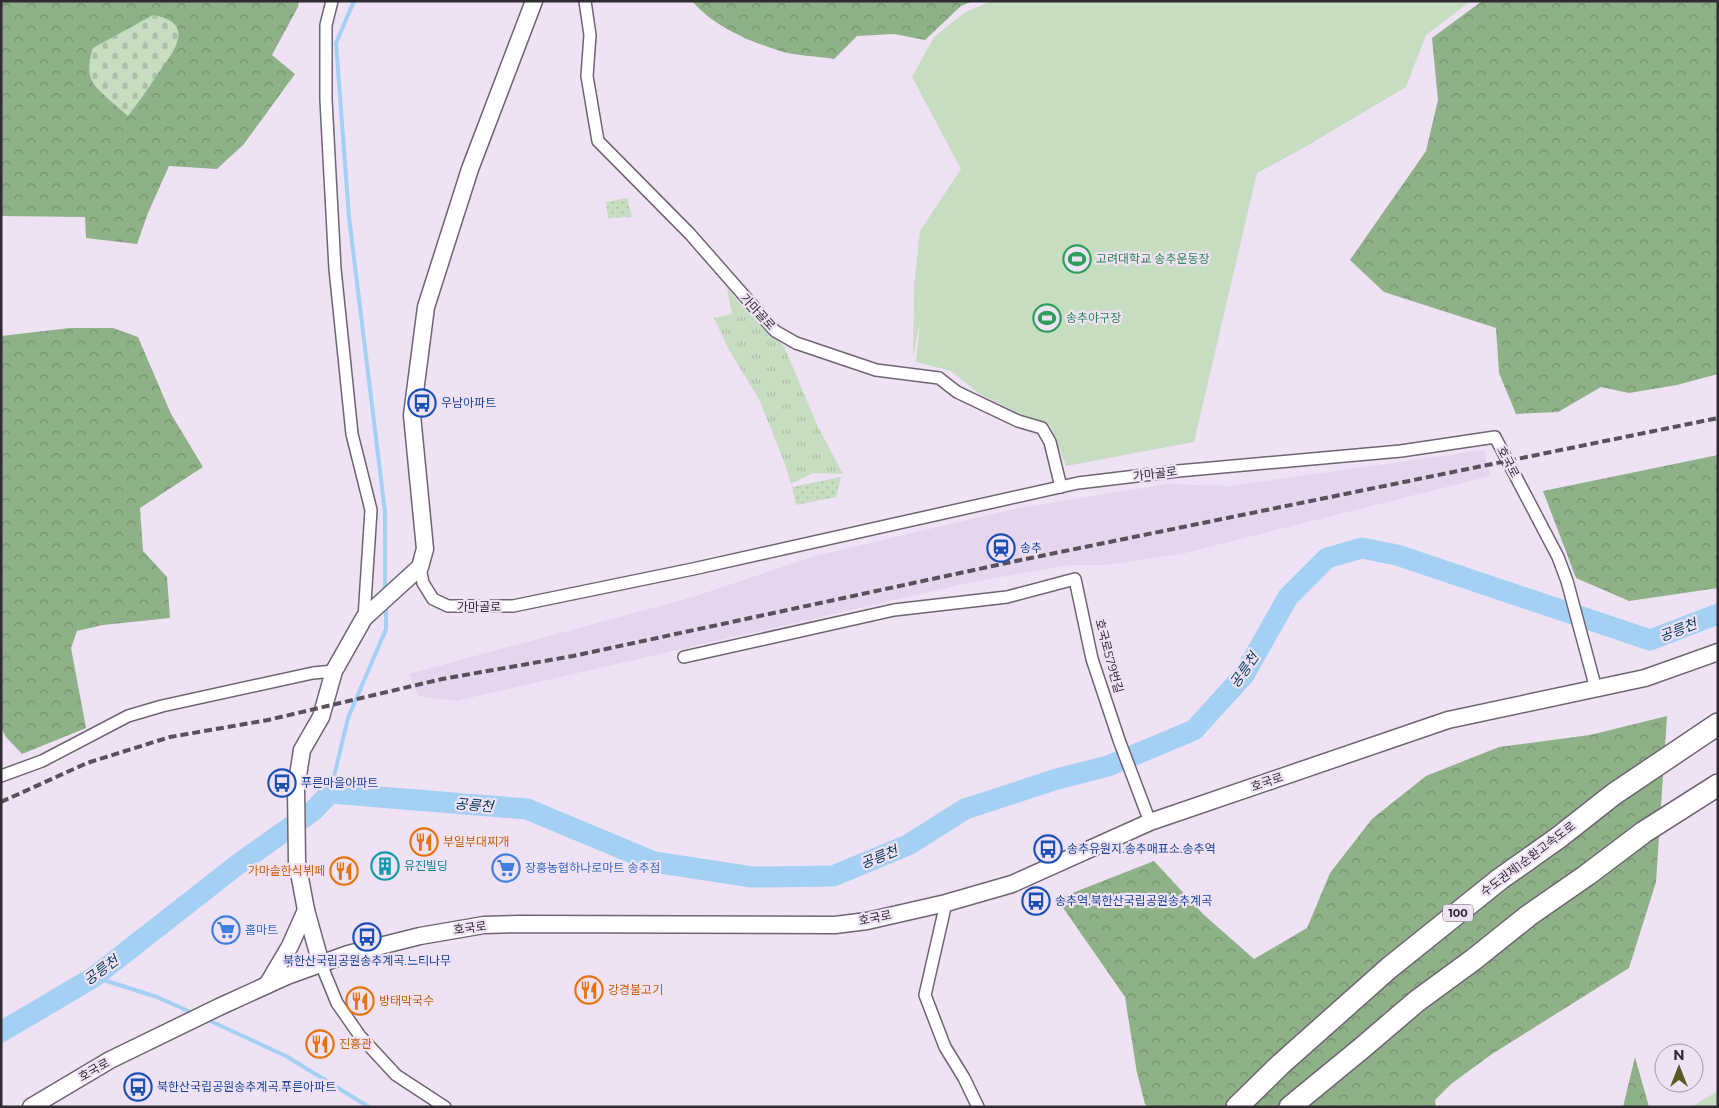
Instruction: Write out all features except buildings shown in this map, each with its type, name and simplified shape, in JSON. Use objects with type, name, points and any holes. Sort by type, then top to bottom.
[{"type":"highway","name":"수도권제1순환고속도로","points":[[1237,1107],[1281,1064],[1389,968],[1500,879],[1614,794],[1718,724]]},
{"type":"highway","points":[[1290,1107],[1417,1001],[1528,916],[1588,875],[1644,832],[1718,785]]},
{"type":"street","points":[[332,1],[326,25],[326,100],[335,269],[352,434],[372,510],[364,618]]},
{"type":"street","name":"가마골로","points":[[534,1],[470,169],[426,307],[412,415],[425,548],[416,570],[433,599],[448,606],[513,606],[693,569],[1078,483],[1249,464]]},
{"type":"street","name":"가마골로","points":[[585,1],[590,35],[587,76],[598,141],[690,234],[775,331],[796,343],[876,370],[939,378],[957,392],[1018,421],[1042,428],[1050,442],[1061,487]]},
{"type":"street","name":"호국로","points":[[1249,464],[1401,451],[1495,437],[1553,548],[1567,581],[1596,689]]},
{"type":"street","points":[[416,570],[364,618],[334,671],[321,717],[302,750],[296,788],[297,862],[306,910],[321,964],[337,1003],[360,1036],[396,1075],[445,1107]]},
{"type":"street","name":"호국로579번길","points":[[684,656],[894,610],[1008,596],[1075,579],[1092,659],[1119,740],[1150,822]]},
{"type":"street","name":"호국로","points":[[31,1107],[110,1060],[219,1007],[267,985],[348,954],[420,936],[484,925],[835,925],[867,921],[946,903],[1012,884],[1150,822],[1448,720],[1645,678],[1718,652]]},
{"type":"street","points":[[1,776],[42,761],[128,716],[162,706],[314,673],[334,671]]},
{"type":"street","points":[[946,903],[925,995],[945,1047],[964,1078],[978,1107]]},
{"type":"street","points":[[267,985],[290,946],[306,910]]},
{"type":"shaded area","points":[[1484,450],[1490,476],[1181,554],[1105,565],[1068,565],[968,583],[456,701],[418,696],[409,674],[693,597],[815,556],[1014,509],[1167,484],[1229,486]]},
{"type":"green space","points":[[1,1],[299,1],[298,7],[272,55],[295,74],[244,144],[217,169],[169,166],[148,213],[137,244],[86,238],[85,217],[1,216]]},
{"type":"green space","points":[[692,1],[973,1],[961,6],[925,40],[894,34],[857,36],[834,59],[783,52],[758,43],[734,33],[711,19]]},
{"type":"green space","name":"고려대학교 송추운동장","points":[[991,1],[1471,1],[1426,35],[1406,87],[1257,173],[1194,442],[1066,466],[1050,425],[1024,416],[978,393],[951,371],[916,362],[920,319],[913,358],[914,286],[920,231],[961,169],[912,77],[934,37],[964,13]]},
{"type":"green space","points":[[1482,1],[1718,1],[1718,374],[1677,385],[1629,393],[1601,387],[1558,412],[1516,414],[1499,373],[1496,328],[1384,292],[1350,260],[1426,151],[1438,100],[1432,38]]},
{"type":"green space","points":[[153,15],[167,19],[175,25],[178,32],[178,40],[175,48],[128,116],[93,83],[89,70],[90,57],[93,48]]},
{"type":"green space","points":[[627,198],[632,217],[608,218],[606,202]]},
{"type":"green space","points":[[727,288],[747,312],[784,346],[818,427],[843,474],[813,473],[791,484],[759,399],[729,350],[714,318],[732,314]]},
{"type":"green space","points":[[70,328],[113,328],[138,337],[171,414],[203,467],[140,508],[143,551],[167,577],[170,618],[103,625],[77,631],[71,648],[86,728],[22,754],[6,737],[1,728],[1,336]]},
{"type":"green space","points":[[1718,455],[1718,588],[1629,601],[1576,578],[1543,491]]},
{"type":"green space","points":[[841,477],[836,497],[796,505],[792,487]]},
{"type":"green space","points":[[1667,716],[1656,882],[1629,968],[1492,1054],[1451,1084],[1435,1100],[1436,1107],[1148,1107],[1145,1104],[1137,1073],[1125,997],[1057,899],[1154,861],[1203,914],[1254,959],[1307,928],[1330,873],[1372,819],[1426,776],[1499,747],[1590,735]]},
{"type":"green space","points":[[1635,1057],[1649,1107],[1623,1107]]},
{"type":"green space","points":[[1718,1091],[1718,1107],[1691,1107]]},
{"type":"waterway","points":[[354,1],[336,43],[349,217],[385,512],[385,593]]},
{"type":"waterway","name":"공릉천","points":[[1,1032],[94,977],[237,865],[313,811],[330,793],[527,809],[654,862],[752,877],[833,876],[908,845],[965,809],[1057,779],[1108,766],[1194,730],[1244,675],[1288,597],[1327,558],[1362,548],[1397,555],[1650,640],[1718,614]]},
{"type":"waterway","points":[[330,793],[348,718],[386,629],[386,605]]},
{"type":"waterway","points":[[94,977],[157,997],[195,1014]]},
{"type":"waterway","points":[[206,1019],[286,1056],[369,1107]]},
{"type":"railway","points":[[1,802],[87,763],[170,737],[268,720],[442,679],[573,656],[1016,561],[1718,418]]},
{"type":"place","name":"고려대학교 송추운동장","points":[[1077,259]]},
{"type":"place","name":"송추야구장","points":[[1047,318]]},
{"type":"place","name":"우남아파트","points":[[422,403]]},
{"type":"place","name":"송추","points":[[1001,548]]},
{"type":"place","name":"푸른마을아파트","points":[[282,783]]},
{"type":"place","name":"부일부대찌개","points":[[424,842]]},
{"type":"place","name":"송추유원지.송추매표소.송추역","points":[[1048,849]]},
{"type":"place","name":"유진빌딩","points":[[385,866]]},
{"type":"place","name":"장흥농협하나로마트 송추점","points":[[506,868]]},
{"type":"place","name":"가마솥한식뷔페","points":[[344,871]]},
{"type":"place","name":"송추역.북한산국립공원송추계곡","points":[[1036,901]]},
{"type":"place","name":"홈마트","points":[[226,930]]},
{"type":"place","name":"북한산국립공원송추계곡.느티나무","points":[[367,937]]},
{"type":"place","name":"강경불고기","points":[[589,990]]},
{"type":"place","name":"방태막국수","points":[[360,1001]]},
{"type":"place","name":"진흥관","points":[[320,1044]]},
{"type":"place","name":"북한산국립공원송추계곡.푸른아파트","points":[[138,1087]]}]
